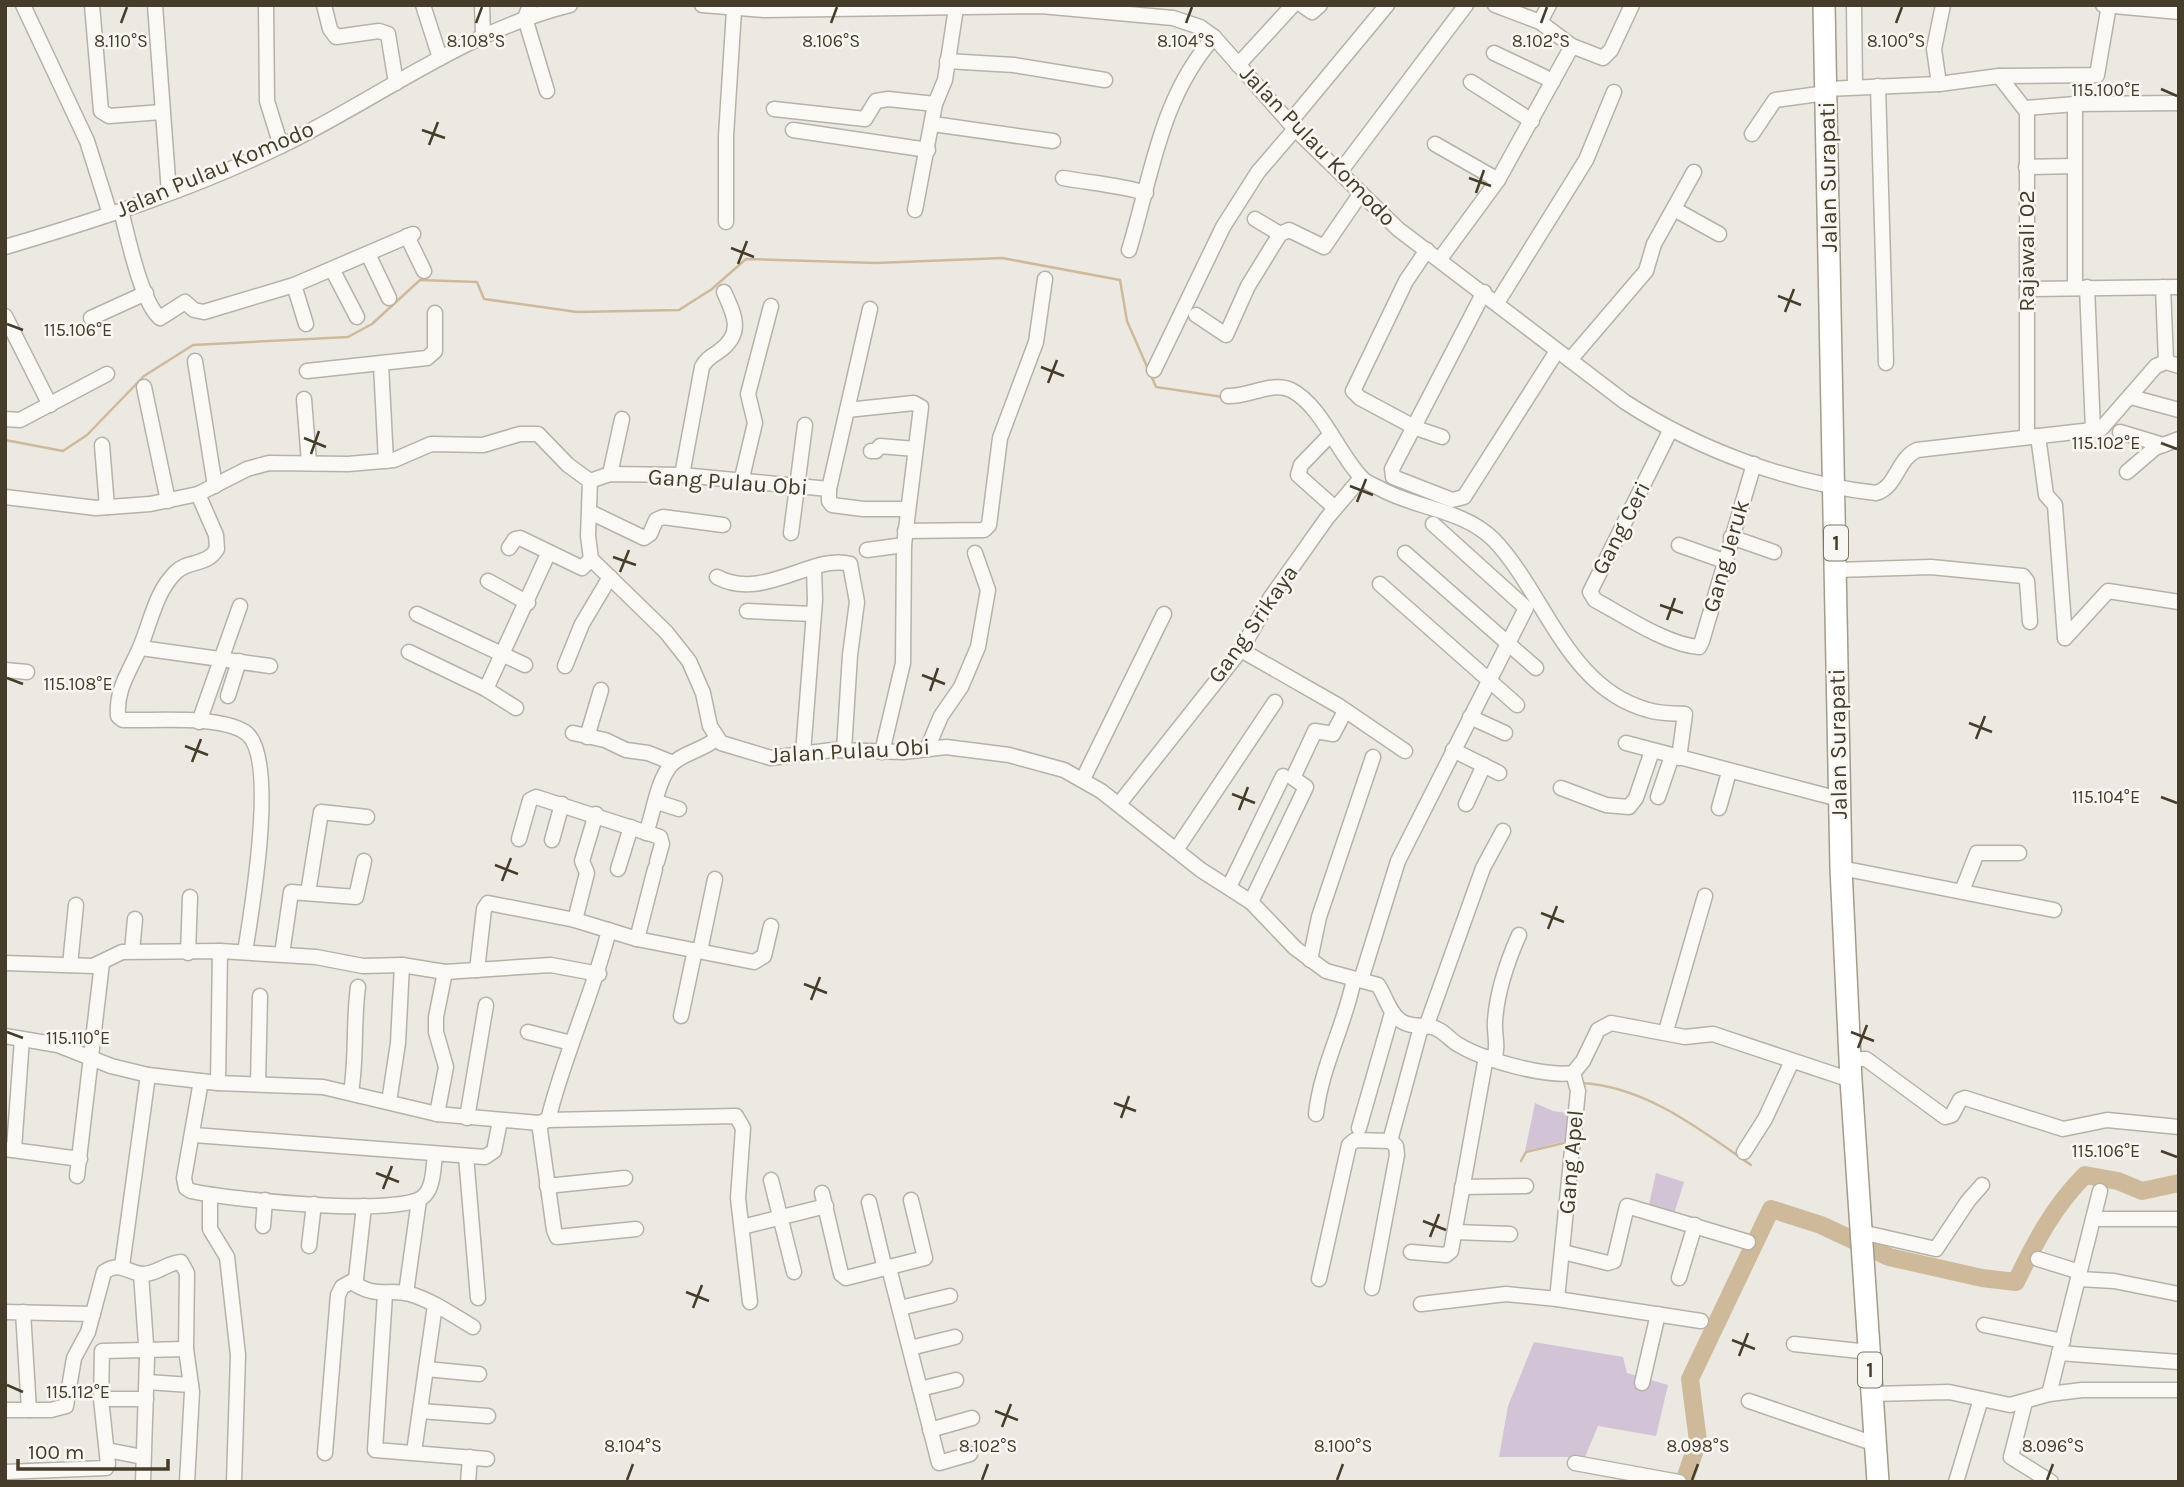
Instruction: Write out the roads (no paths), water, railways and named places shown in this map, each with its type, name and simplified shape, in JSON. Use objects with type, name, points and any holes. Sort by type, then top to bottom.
[{"type":"highway","name":"Jalan Surapati","points":[[1824,5],[1841,868],[1850,1070],[1878,1482]]},
{"type":"street","points":[[92,5],[101,111],[109,116],[162,112]]},
{"type":"street","points":[[155,5],[169,193]]},
{"type":"street","points":[[266,5],[268,41],[265,86],[269,113],[281,146]]},
{"type":"street","points":[[324,5],[330,29],[336,37],[379,31],[387,34],[396,83]]},
{"type":"street","points":[[423,5],[440,58]]},
{"type":"street","points":[[482,5],[483,34]]},
{"type":"street","name":"Jalan Pulau Komodo","points":[[5,247],[169,193],[281,146],[527,11],[570,5]]},
{"type":"street","name":"Jalan Pulau Komodo","points":[[706,6],[734,10],[844,6],[956,8],[1041,5],[1173,18],[1200,27],[1214,37],[1293,125],[1361,193],[1427,250],[1625,402],[1671,429],[1754,464],[1876,493],[1889,485],[1906,457],[1917,450],[2032,436]]},
{"type":"street","points":[[1238,65],[1293,5]]},
{"type":"street","points":[[1302,5],[1312,12],[1320,5]]},
{"type":"street","points":[[1154,370],[1223,227],[1293,125],[1387,5]]},
{"type":"street","points":[[1340,172],[1466,5]]},
{"type":"street","points":[[1495,5],[1540,22],[1572,47],[1600,58],[1606,56],[1632,5]]},
{"type":"street","points":[[1540,22],[1549,5]]},
{"type":"street","points":[[1854,5],[1855,87]]},
{"type":"street","points":[[1939,84],[1934,49],[1943,5]]},
{"type":"street","points":[[1752,134],[1775,100],[1826,91],[1855,87],[1939,84],[1999,76],[2097,75],[2107,5],[2179,12]]},
{"type":"street","points":[[25,6],[87,141],[157,316],[164,318],[185,302],[194,310],[204,312],[294,285],[410,235],[424,271]]},
{"type":"street","points":[[915,209],[935,104],[945,80],[956,8]]},
{"type":"street","points":[[726,222],[726,136],[734,10]]},
{"type":"street","points":[[527,11],[547,91]]},
{"type":"street","points":[[1129,250],[1175,93],[1197,57],[1214,37]]},
{"type":"street","points":[[1440,259],[1498,180],[1572,47]]},
{"type":"street","points":[[1494,53],[1553,81]]},
{"type":"street","points":[[947,61],[1014,65],[1105,80]]},
{"type":"street","points":[[1999,76],[2026,108],[2075,104],[2179,103]]},
{"type":"street","points":[[1471,82],[1532,121]]},
{"type":"street","points":[[1878,86],[1886,363]]},
{"type":"street","points":[[1497,303],[1586,160],[1614,92]]},
{"type":"street","points":[[774,109],[865,119],[876,101],[935,104]]},
{"type":"street","points":[[2075,104],[2074,166],[2093,430]]},
{"type":"street","name":"Rajawali 02","points":[[2026,108],[2027,289],[2032,436],[2046,495],[2055,505],[2065,639],[2108,591],[2179,602]]},
{"type":"street","points":[[933,124],[1053,141]]},
{"type":"street","points":[[793,130],[928,150]]},
{"type":"street","points":[[1435,144],[1498,180]]},
{"type":"street","points":[[2026,167],[2074,166]]},
{"type":"street","points":[[1484,292],[1416,428],[1392,469],[1393,477],[1452,500],[1461,499],[1563,355],[1646,271],[1654,244],[1694,172]]},
{"type":"street","points":[[1063,178],[1109,187],[1124,186],[1146,193]]},
{"type":"street","points":[[1196,315],[1226,335],[1248,286],[1280,234],[1289,230],[1324,247],[1361,193]]},
{"type":"street","points":[[1674,209],[1719,234]]},
{"type":"street","points":[[1255,219],[1280,234]]},
{"type":"street","points":[[1427,250],[1406,281],[1353,391],[1360,398],[1416,428],[1442,437]]},
{"type":"street","points":[[368,254],[389,298]]},
{"type":"street","points":[[332,269],[357,317]]},
{"type":"street","points":[[867,551],[905,538],[984,530],[989,525],[1000,439],[1035,342],[1045,279]]},
{"type":"street","points":[[294,285],[306,324]]},
{"type":"street","points":[[2032,436],[2093,430],[2107,425],[2148,373],[2172,364],[2163,287]]},
{"type":"street","points":[[2027,289],[2179,287]]},
{"type":"street","points":[[681,475],[704,363],[731,343],[734,333],[734,313],[724,292]]},
{"type":"street","points":[[91,318],[146,293]]},
{"type":"street","points":[[741,482],[755,422],[748,394],[771,306]]},
{"type":"street","name":"Gang Pulau Obi","points":[[590,481],[610,474],[649,477],[681,475],[829,489],[870,309]]},
{"type":"street","points":[[307,371],[381,365],[433,355],[435,313]]},
{"type":"street","points":[[5,316],[50,405]]},
{"type":"street","points":[[194,361],[215,486]]},
{"type":"street","points":[[381,365],[386,461]]},
{"type":"street","points":[[5,419],[20,420],[107,374]]},
{"type":"street","points":[[144,387],[168,501]]},
{"type":"street","points":[[1228,396],[1283,387],[1292,390],[1302,398],[1331,434],[1361,478],[1399,499],[1455,515],[1476,525],[1494,541],[1592,678],[1632,705],[1650,711],[1685,714],[1676,757],[1658,797]]},
{"type":"street","points":[[2131,397],[2179,410]]},
{"type":"street","points":[[304,399],[309,462]]},
{"type":"street","points":[[847,410],[919,405],[905,538],[903,663],[882,752]]},
{"type":"street","points":[[610,474],[622,419]]},
{"type":"street","points":[[791,533],[805,425]]},
{"type":"street","name":"Gang Ceri","points":[[1671,429],[1590,592],[1595,600],[1645,627],[1699,647]]},
{"type":"street","points":[[5,498],[107,507],[168,501],[198,494],[257,465],[386,461],[405,457],[431,444],[483,445],[532,432],[544,438],[568,465],[590,481],[588,536],[591,559],[666,632],[690,661],[698,678],[716,739],[702,751],[673,763],[663,779],[646,833]]},
{"type":"street","points":[[2120,432],[2163,445]]},
{"type":"street","points":[[1331,434],[1301,465],[1298,475],[1335,508]]},
{"type":"street","points":[[2127,472],[2155,448],[2179,439]]},
{"type":"street","points":[[102,445],[107,507]]},
{"type":"street","points":[[871,451],[876,451],[880,446],[915,449]]},
{"type":"street","name":"Gang Jeruk","points":[[1699,647],[1754,464]]},
{"type":"street","name":"Gang Srikaya","points":[[1119,804],[1241,650],[1271,597],[1335,508],[1361,478]]},
{"type":"street","points":[[829,489],[829,501],[832,505],[863,509],[907,509]]},
{"type":"street","points":[[198,494],[216,535],[217,549],[208,559],[174,574],[155,605],[141,648],[121,685],[120,719],[199,722],[241,730],[251,737],[258,754],[260,849],[245,952]]},
{"type":"street","points":[[590,512],[644,538],[650,534],[656,520],[663,517],[723,525]]},
{"type":"street","points":[[1316,1114],[1322,1079],[1339,1037],[1398,861],[1526,608],[1433,524]]},
{"type":"street","points":[[1731,537],[1774,552]]},
{"type":"street","points":[[509,548],[515,539],[520,538],[548,554],[582,568],[591,559]]},
{"type":"street","points":[[1679,545],[1724,561]]},
{"type":"street","points":[[927,749],[943,712],[961,687],[978,647],[988,590],[975,552]]},
{"type":"street","points":[[1405,553],[1536,668]]},
{"type":"street","points":[[486,689],[528,603],[548,554]]},
{"type":"street","points":[[716,577],[730,584],[763,582],[832,563],[850,564],[857,592],[844,750]]},
{"type":"street","points":[[1836,570],[1931,567],[2023,576],[2027,581],[2029,622]]},
{"type":"street","points":[[803,752],[814,569]]},
{"type":"street","points":[[565,666],[582,624],[610,577]]},
{"type":"street","points":[[488,581],[528,603]]},
{"type":"street","points":[[1380,584],[1517,705]]},
{"type":"street","points":[[199,722],[240,606]]},
{"type":"street","points":[[747,611],[813,614]]},
{"type":"street","points":[[417,614],[525,665]]},
{"type":"street","points":[[1083,779],[1164,614]]},
{"type":"street","points":[[141,648],[270,666]]},
{"type":"street","points":[[1241,650],[1345,711],[1405,751]]},
{"type":"street","points":[[409,652],[486,689],[516,708]]},
{"type":"street","points":[[228,696],[239,661]]},
{"type":"street","points":[[5,670],[27,671]]},
{"type":"street","points":[[601,690],[580,735],[673,763]]},
{"type":"street","points":[[1175,850],[1275,702]]},
{"type":"street","points":[[1251,902],[1306,787],[1293,778],[1315,731],[1333,734],[1345,711]]},
{"type":"street","points":[[1470,717],[1504,733]]},
{"type":"street","name":"Jalan Pulau Obi","points":[[716,739],[724,745],[765,757],[803,752],[882,752],[946,747],[1009,755],[1057,767],[1083,779],[1119,804],[1175,850],[1251,902],[1280,934],[1326,971],[1378,985],[1392,1013]]},
{"type":"street","points":[[1626,743],[1839,799]]},
{"type":"street","points":[[1453,750],[1499,773]]},
{"type":"street","points":[[1561,788],[1606,805],[1629,807],[1636,798],[1652,751]]},
{"type":"street","points":[[1310,960],[1318,917],[1373,757]]},
{"type":"street","points":[[1466,804],[1484,765]]},
{"type":"street","points":[[1719,808],[1729,772]]},
{"type":"street","points":[[1229,887],[1283,776]]},
{"type":"street","points":[[519,839],[532,798],[596,814],[662,840],[637,939]]},
{"type":"street","points":[[657,802],[679,809]]},
{"type":"street","points":[[552,840],[562,804]]},
{"type":"street","points":[[308,893],[321,812],[367,817]]},
{"type":"street","points":[[575,920],[587,873],[582,861],[596,814]]},
{"type":"street","points":[[618,869],[631,827]]},
{"type":"street","points":[[1390,1141],[1424,1027],[1483,868],[1503,831]]},
{"type":"street","points":[[1962,891],[1977,853],[2019,853]]},
{"type":"street","points":[[282,954],[290,894],[356,897],[364,861]]},
{"type":"street","points":[[1841,868],[2054,910]]},
{"type":"street","points":[[681,1016],[715,879]]},
{"type":"street","points":[[1666,1031],[1705,896]]},
{"type":"street","points":[[188,953],[190,897]]},
{"type":"street","points":[[477,970],[484,909],[488,903],[575,920],[637,939],[759,961],[764,956],[771,926]]},
{"type":"street","points":[[71,965],[76,905]]},
{"type":"street","points":[[132,951],[135,919]]},
{"type":"street","points":[[609,930],[599,974],[570,1043],[543,1121],[547,1185],[557,1237],[636,1228]]},
{"type":"street","points":[[1411,1252],[1448,1255],[1490,1058],[1498,1046],[1495,1020],[1502,985],[1519,935]]},
{"type":"street","points":[[218,1083],[220,951]]},
{"type":"street","points":[[5,963],[93,966],[122,952],[220,951],[282,954],[363,966],[402,965],[445,972],[551,965],[599,974]]},
{"type":"street","points":[[77,1176],[102,963]]},
{"type":"street","points":[[389,1102],[398,1043],[402,965]]},
{"type":"street","points":[[437,1114],[446,1067],[436,1032],[436,1017],[445,972]]},
{"type":"street","points":[[351,1092],[357,1044],[354,1021],[358,987]]},
{"type":"street","points":[[258,1084],[260,996]]},
{"type":"street","points":[[467,1118],[486,1005]]},
{"type":"street","points":[[1359,1128],[1392,1013],[1410,1026],[1435,1028],[1459,1045],[1490,1058],[1576,1079],[1598,1030],[1604,1025],[1666,1031],[1685,1037],[1713,1034],[1792,1061],[1850,1070],[1866,1059],[1945,1117],[1952,1115],[1960,1100],[1965,1098],[2063,1129],[2107,1119],[2179,1127]]},
{"type":"street","points":[[528,1032],[570,1043]]},
{"type":"street","points":[[5,1036],[58,1045],[148,1075],[218,1083],[296,1084],[351,1092],[437,1114],[467,1118],[543,1121],[736,1116],[743,1128],[738,1190],[750,1302]]},
{"type":"street","points":[[22,1039],[9,1149],[80,1159]]},
{"type":"street","points":[[1744,1152],[1769,1111],[1792,1061]]},
{"type":"street","points":[[122,1266],[148,1075]]},
{"type":"street","name":"Gang Apel","points":[[1558,1299],[1576,1079]]},
{"type":"street","points":[[201,1081],[184,1183],[191,1191],[265,1200],[364,1206],[387,1206],[419,1200]]},
{"type":"street","points":[[194,1135],[435,1155],[491,1155],[496,1146],[500,1121]]},
{"type":"street","points":[[1319,1279],[1349,1145],[1355,1140],[1390,1141],[1396,1146],[1397,1155],[1372,1288]]},
{"type":"street","points":[[406,1293],[419,1200],[432,1184],[435,1155]]},
{"type":"street","points":[[466,1156],[478,1298]]},
{"type":"street","points":[[547,1185],[625,1178]]},
{"type":"street","points":[[771,1180],[794,1272]]},
{"type":"street","points":[[1462,1186],[1526,1185]]},
{"type":"street","points":[[1862,1242],[1936,1250],[1982,1185]]},
{"type":"street","points":[[2049,1394],[2100,1191]]},
{"type":"street","points":[[210,1195],[210,1229],[227,1257],[238,1355],[234,1482]]},
{"type":"street","points":[[263,1226],[265,1200]]},
{"type":"street","points":[[742,1227],[780,1218],[824,1200],[842,1276],[848,1278],[926,1257],[911,1200]]},
{"type":"street","points":[[869,1202],[884,1265],[889,1268],[900,1308],[939,1462],[970,1454]]},
{"type":"street","points":[[309,1246],[314,1204]]},
{"type":"street","points":[[325,1452],[338,1295],[342,1287],[352,1283],[358,1273],[364,1206]]},
{"type":"street","points":[[1563,1252],[1608,1263],[1614,1261],[1627,1206],[1748,1242]]},
{"type":"street","points":[[2095,1219],[2179,1219]]},
{"type":"street","points":[[1679,1278],[1695,1225]]},
{"type":"street","points":[[1455,1232],[1510,1234]]},
{"type":"street","points":[[2039,1259],[2079,1275],[2179,1294]]},
{"type":"street","points":[[5,1410],[62,1409],[66,1406],[74,1358],[86,1339],[100,1278],[113,1266],[122,1266],[141,1274],[177,1262],[186,1267],[186,1349],[191,1385],[187,1482]]},
{"type":"street","points":[[141,1274],[147,1382],[143,1482]]},
{"type":"street","points":[[352,1283],[368,1293],[406,1293],[435,1305],[474,1327]]},
{"type":"street","points":[[385,1294],[375,1450],[487,1459]]},
{"type":"street","points":[[1421,1304],[1506,1294],[1558,1299],[1701,1321]]},
{"type":"street","points":[[900,1308],[950,1296]]},
{"type":"street","points":[[414,1452],[435,1305]]},
{"type":"street","points":[[5,1311],[93,1314]]},
{"type":"street","points":[[23,1312],[29,1410]]},
{"type":"street","points":[[1642,1383],[1658,1314]]},
{"type":"street","points":[[1984,1325],[2061,1347],[2179,1362]]},
{"type":"street","points":[[910,1348],[955,1337]]},
{"type":"street","points":[[86,1339],[102,1351],[186,1349]]},
{"type":"street","points":[[1794,1343],[1869,1352]]},
{"type":"street","points":[[5,1472],[87,1476],[107,1467],[101,1399],[102,1351]]},
{"type":"street","points":[[426,1369],[479,1374]]},
{"type":"street","points":[[920,1389],[956,1380]]},
{"type":"street","points":[[147,1382],[191,1385]]},
{"type":"street","points":[[1872,1394],[1949,1392],[2010,1405],[2049,1394],[2109,1389],[2179,1390]]},
{"type":"street","points":[[101,1399],[146,1399]]},
{"type":"street","points":[[1956,1482],[1981,1399]]},
{"type":"street","points":[[1749,1401],[1875,1444]]},
{"type":"street","points":[[2025,1402],[2011,1457],[2051,1482]]},
{"type":"street","points":[[420,1411],[488,1416]]},
{"type":"street","points":[[930,1430],[972,1418]]},
{"type":"street","points":[[107,1450],[143,1457]]},
{"type":"street","points":[[468,1482],[470,1457]]},
{"type":"street","points":[[1575,1462],[1632,1478],[1679,1482]]},
{"type":"waterway","points":[[5,440],[63,451],[87,435],[144,376],[193,345],[348,337],[372,324],[420,280],[477,282],[484,299],[577,312],[679,310],[712,289],[746,259],[876,263],[1002,258],[1120,280],[1127,321],[1148,369]]},
{"type":"waterway","points":[[1151,375],[1156,387],[1223,397]]},
{"type":"waterway","points":[[1581,1083],[1605,1086],[1650,1101],[1692,1124],[1751,1165]]},
{"type":"waterway","points":[[1521,1161],[1526,1152],[1568,1142]]},
{"type":"waterway","points":[[1684,1482],[1698,1441],[1690,1379],[1771,1209],[1821,1225],[1889,1257],[1982,1278],[2016,1282],[2046,1225],[2085,1175],[2118,1181],[2142,1191],[2179,1183]]}]
